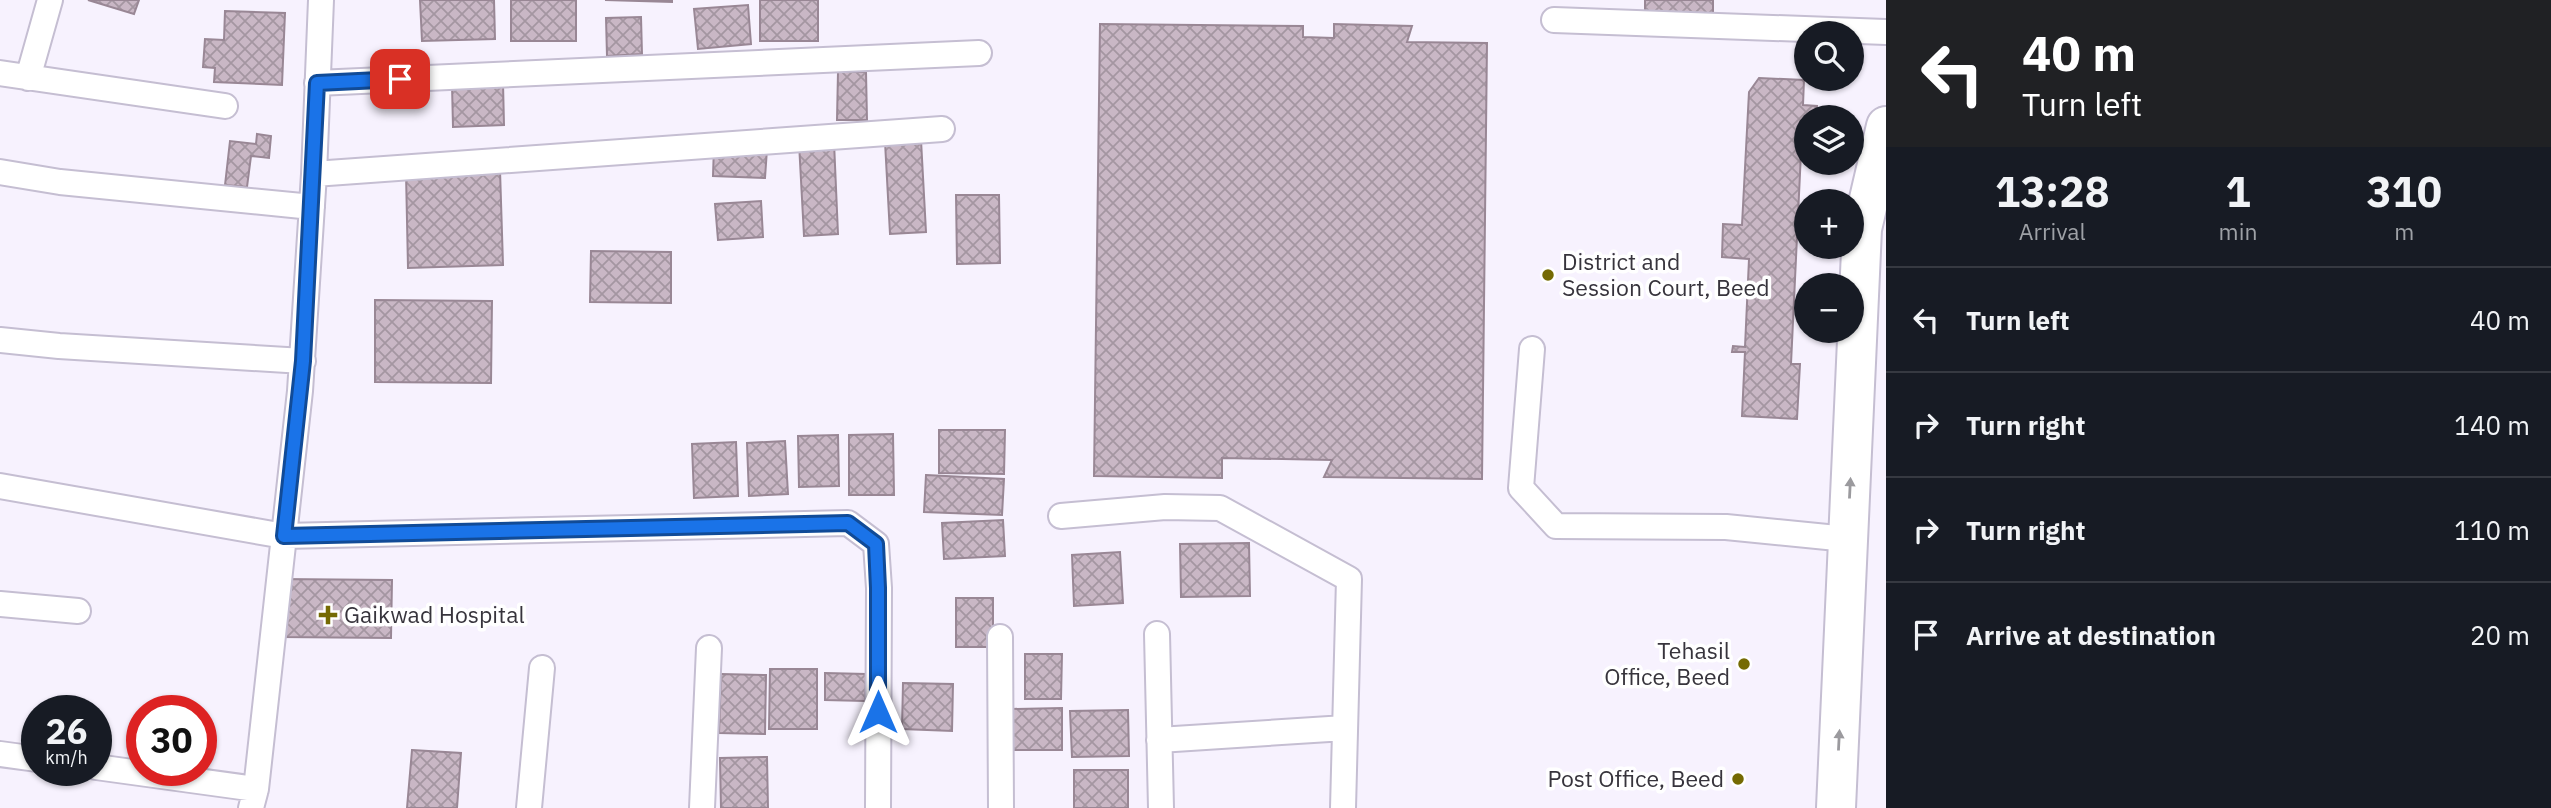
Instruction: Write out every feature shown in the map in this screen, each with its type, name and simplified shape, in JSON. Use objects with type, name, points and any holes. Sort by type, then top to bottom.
[{"type":"highway","points":[[1836,808],[1863,229],[1886,126]]},
{"type":"street","points":[[28,78],[50,0]]},
{"type":"street","points":[[112,770],[253,799],[303,361],[321,0]]},
{"type":"street","points":[[1554,20],[1886,32]]},
{"type":"street","points":[[317,83],[979,52]]},
{"type":"street","points":[[0,73],[225,106]]},
{"type":"street","points":[[314,174],[942,130]]},
{"type":"street","points":[[0,172],[60,182],[312,207]]},
{"type":"street","points":[[0,340],[303,361]]},
{"type":"street","points":[[1532,349],[1521,488],[1556,526],[1726,527],[1847,539]]},
{"type":"street","points":[[0,486],[284,536],[848,523],[876,544],[878,808]]},
{"type":"street","points":[[1061,516],[1165,507],[1220,508],[1349,579],[1343,808]]},
{"type":"street","points":[[0,604],[78,611]]},
{"type":"street","points":[[1157,634],[1161,808]]},
{"type":"street","points":[[1000,637],[1001,808]]},
{"type":"street","points":[[702,808],[709,648]]},
{"type":"street","points":[[528,808],[542,668]]},
{"type":"street","points":[[1159,740],[1346,728]]},
{"type":"street","points":[[0,754],[21,757]]},
{"type":"building","points":[[88,0],[139,0],[134,14]]},
{"type":"building","points":[[420,0],[494,0],[495,39],[422,41]]},
{"type":"building","points":[[511,0],[576,0],[576,41],[511,41]]},
{"type":"building","points":[[605,0],[672,0],[672,2]]},
{"type":"building","points":[[760,0],[818,0],[818,41],[760,41]]},
{"type":"building","points":[[1645,0],[1713,0],[1713,16],[1645,17]]},
{"type":"building","points":[[748,5],[751,44],[698,49],[694,9]]},
{"type":"building","points":[[225,11],[285,13],[282,85],[214,82],[215,68],[203,67],[205,39],[224,40]]},
{"type":"building","points":[[641,17],[642,54],[607,56],[606,18]]},
{"type":"building","points":[[1100,24],[1303,26],[1303,37],[1334,38],[1334,24],[1412,26],[1407,42],[1487,43],[1482,479],[1324,477],[1332,460],[1222,458],[1222,478],[1094,476]]},
{"type":"building","points":[[838,72],[866,72],[867,120],[837,120]]},
{"type":"building","points":[[1759,78],[1794,80],[1794,91],[1804,91],[1803,105],[1794,105],[1794,175],[1800,175],[1799,189],[1794,189],[1796,259],[1791,364],[1800,364],[1797,419],[1742,416],[1745,352],[1732,352],[1733,346],[1745,347],[1749,259],[1722,257],[1723,224],[1742,225],[1749,92]]},
{"type":"building","points":[[503,83],[504,125],[453,127],[452,85]]},
{"type":"building","points":[[257,134],[271,136],[269,158],[251,156],[247,187],[225,185],[230,141],[256,144]]},
{"type":"building","points":[[921,140],[926,232],[890,234],[885,142]]},
{"type":"building","points":[[834,142],[838,234],[804,236],[799,143]]},
{"type":"building","points":[[714,146],[767,149],[765,178],[713,176]]},
{"type":"building","points":[[500,170],[503,265],[408,268],[406,173]]},
{"type":"building","points":[[956,195],[999,195],[1000,263],[957,264]]},
{"type":"building","points":[[761,201],[763,237],[718,240],[715,204]]},
{"type":"building","points":[[591,251],[671,252],[671,303],[590,302]]},
{"type":"building","points":[[375,300],[492,301],[491,383],[375,382]]},
{"type":"building","points":[[939,430],[1005,430],[1004,474],[939,473]]},
{"type":"building","points":[[893,434],[894,495],[849,495],[849,435]]},
{"type":"building","points":[[838,435],[839,486],[799,487],[798,436]]},
{"type":"building","points":[[785,441],[788,494],[749,496],[747,443]]},
{"type":"building","points":[[736,442],[738,496],[694,498],[692,444]]},
{"type":"building","points":[[926,475],[1004,479],[1002,515],[924,512]]},
{"type":"building","points":[[1003,520],[1005,556],[944,559],[942,523]]},
{"type":"building","points":[[1249,543],[1250,596],[1181,597],[1180,544]]},
{"type":"building","points":[[1120,552],[1123,603],[1074,606],[1072,555]]},
{"type":"building","points":[[280,579],[392,580],[391,638],[280,637]]},
{"type":"building","points":[[956,598],[993,598],[993,647],[956,647]]},
{"type":"building","points":[[1025,654],[1062,654],[1061,699],[1025,699]]},
{"type":"building","points":[[770,669],[817,669],[817,729],[769,729]]},
{"type":"building","points":[[825,673],[866,674],[865,701],[825,700]]},
{"type":"building","points":[[721,674],[766,675],[765,734],[719,733]]},
{"type":"building","points":[[903,683],[953,684],[952,731],[902,729]]},
{"type":"building","points":[[1062,708],[1062,750],[1012,750],[1011,709]]},
{"type":"building","points":[[1128,710],[1129,756],[1072,757],[1070,711]]},
{"type":"building","points":[[412,750],[461,753],[457,808],[407,808]]},
{"type":"building","points":[[767,757],[768,808],[721,808],[720,758]]},
{"type":"building","points":[[1074,770],[1128,770],[1128,808],[1074,808]]},
{"type":"place","name":"District and Session Court, Beed","points":[[1548,275]]},
{"type":"place","name":"Gaikwad Hospital","points":[[328,615]]},
{"type":"place","name":"Tehasil Office, Beed","points":[[1744,664]]},
{"type":"place","name":"Post Office, Beed","points":[[1738,779]]},
{"type":"route","points":[[400,79],[317,83],[303,361],[284,536],[848,523],[876,544],[878,712]]}]
